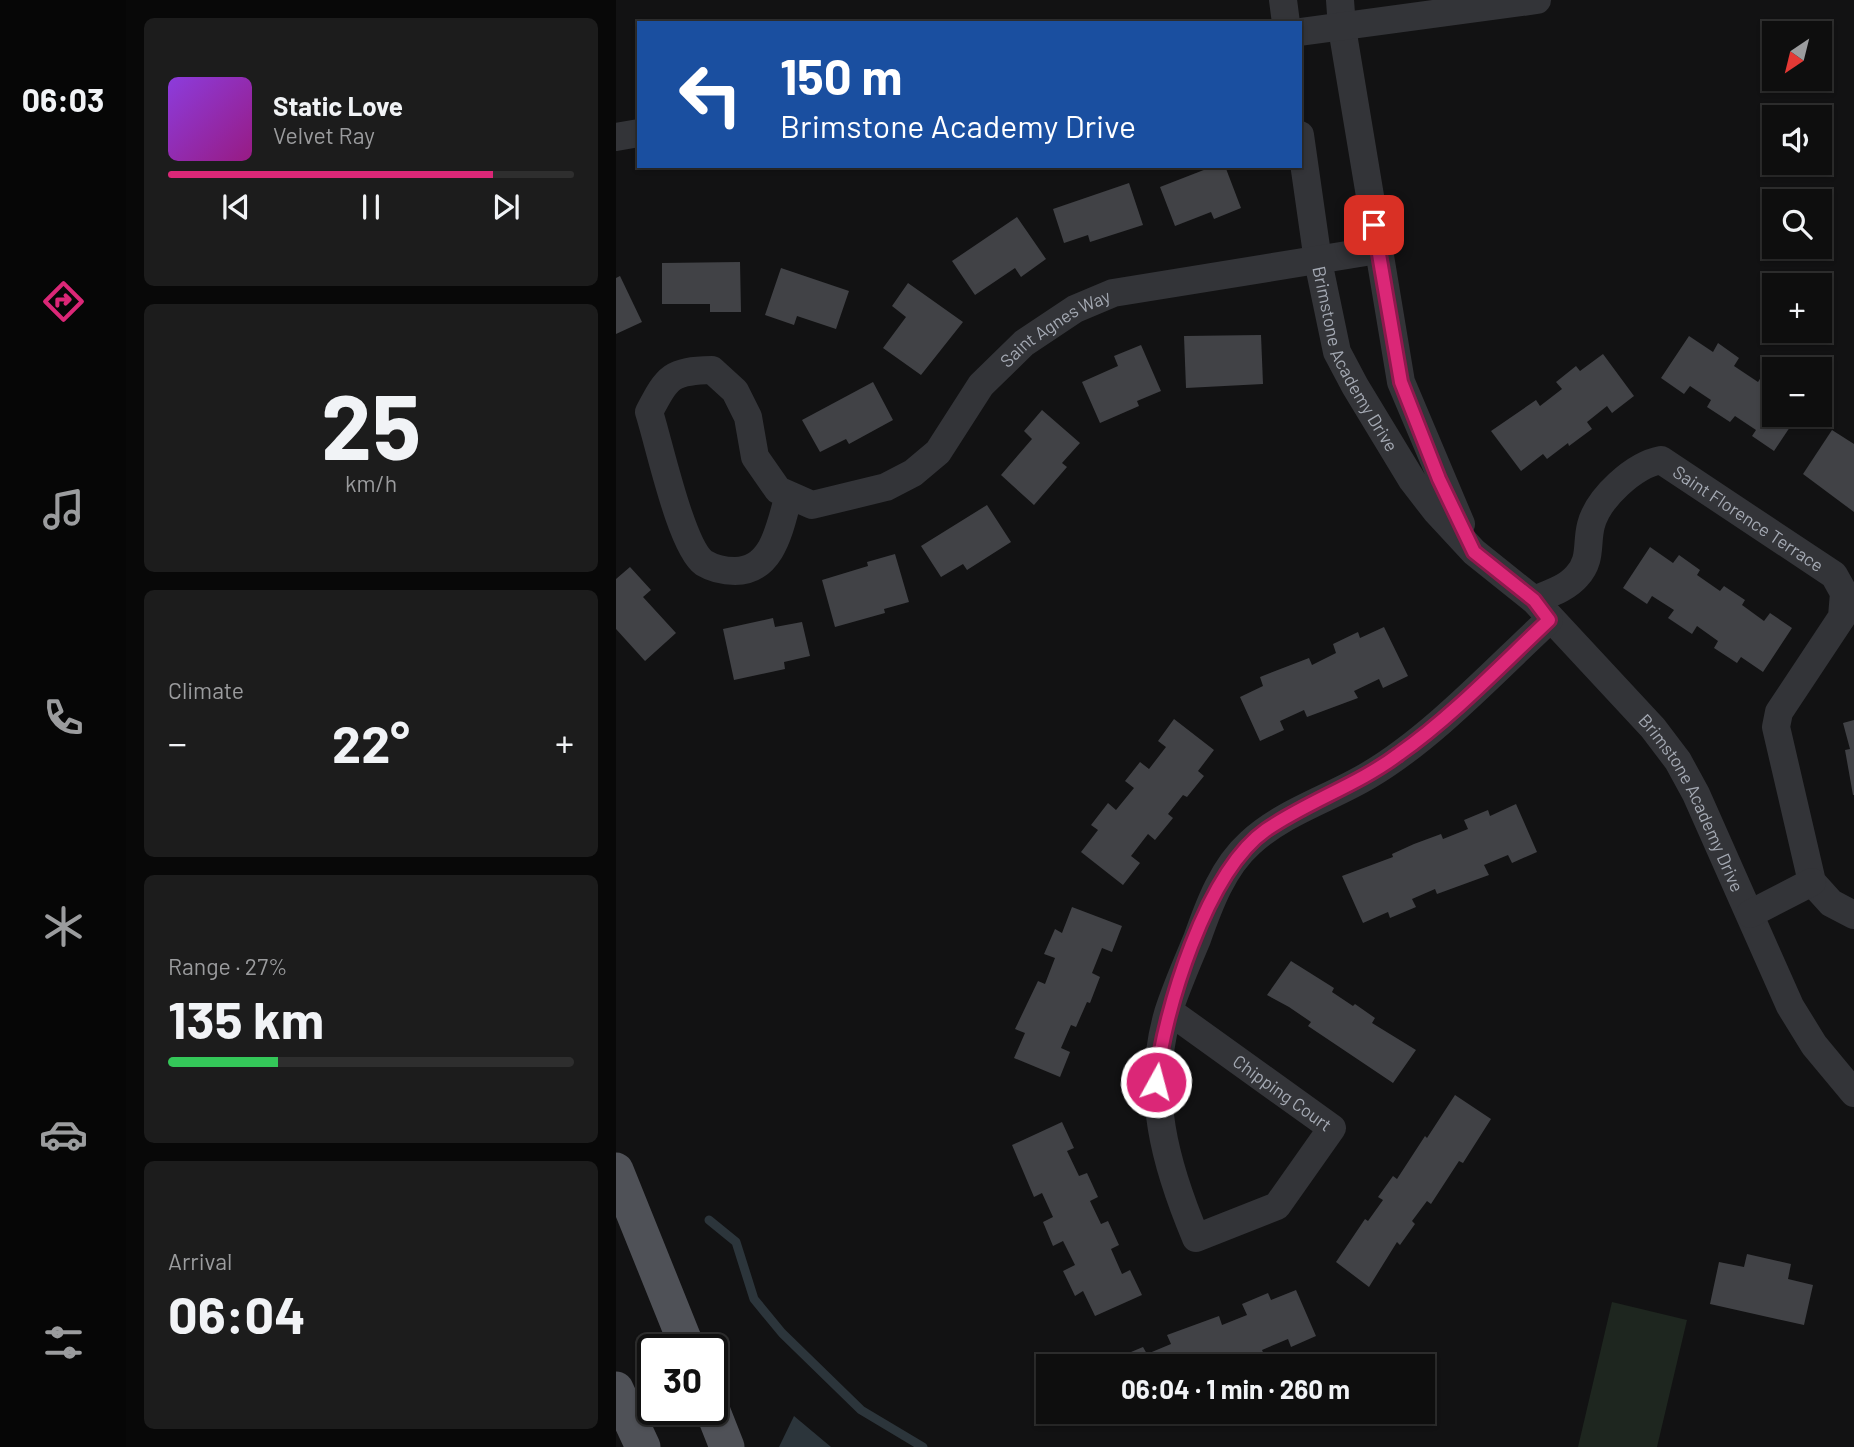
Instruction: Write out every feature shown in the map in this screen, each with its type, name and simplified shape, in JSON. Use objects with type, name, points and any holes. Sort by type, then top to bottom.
[{"type":"main road","points":[[616,1170],[682,1334]]},
{"type":"main road","points":[[616,1389],[643,1447]]},
{"type":"main road","points":[[718,1425],[727,1447]]},
{"type":"street","points":[[1283,0],[1286,21]]},
{"type":"street","name":"Brimstone Academy Drive","points":[[1340,0],[1342,28],[1401,382],[1439,479],[1474,552]]},
{"type":"street","points":[[1302,32],[1536,0]]},
{"type":"street","points":[[616,136],[637,133]]},
{"type":"street","name":"Brimstone Academy Drive","points":[[1302,149],[1318,261],[1338,352],[1355,386],[1412,480],[1436,511],[1474,552],[1542,610],[1653,728],[1678,761],[1790,1006],[1814,1045],[1854,1093]]},
{"type":"street","name":"Saint Agnes Way","points":[[789,495],[812,505],[886,487],[913,473],[938,452],[981,385],[1024,343],[1075,309],[1113,293],[1378,250]]},
{"type":"street","points":[[712,370],[735,391],[748,416],[755,457],[778,490],[789,495],[776,540],[764,560],[749,571],[723,571],[703,562],[688,543],[649,412],[663,386],[682,371],[712,370]]},
{"type":"street","name":"Saint Florence Terrace","points":[[1542,610],[1562,588],[1577,577],[1588,559],[1590,527],[1595,512],[1649,462],[1661,460],[1834,575],[1844,593],[1842,617],[1779,712],[1776,727],[1812,882]]},
{"type":"street","name":"Chipping Court","points":[[1169,1011],[1332,1128],[1277,1206],[1196,1238],[1177,1192],[1162,1139],[1157,1072],[1169,1011],[1220,884],[1233,860],[1268,828],[1370,775],[1402,752],[1542,610]]},
{"type":"street","points":[[1750,914],[1812,882],[1831,903],[1854,915]]},
{"type":"shaded area","points":[[1612,1302],[1687,1320],[1657,1447],[1578,1447]]},
{"type":"shaded area","points":[[794,1416],[831,1447],[779,1447]]},
{"type":"building","points":[[1209,168],[1226,168],[1241,208],[1214,219],[1211,212],[1175,226],[1160,187]]},
{"type":"building","points":[[1129,183],[1143,225],[1090,242],[1088,235],[1064,243],[1053,209]]},
{"type":"building","points":[[1017,217],[1046,259],[1021,277],[1015,268],[975,295],[952,261]]},
{"type":"building","points":[[740,262],[741,312],[710,312],[710,304],[662,304],[662,263]]},
{"type":"building","points":[[781,268],[849,291],[836,329],[797,316],[794,325],[765,315]]},
{"type":"building","points":[[620,276],[642,322],[616,334],[616,278]]},
{"type":"building","points":[[908,283],[963,322],[921,375],[883,348],[906,317],[892,306]]},
{"type":"building","points":[[1261,335],[1263,384],[1186,388],[1184,336]]},
{"type":"building","points":[[1689,336],[1713,352],[1718,343],[1739,358],[1734,366],[1758,382],[1762,376],[1762,427],[1790,427],[1774,451],[1752,436],[1756,430],[1735,416],[1730,422],[1707,407],[1711,400],[1690,386],[1684,394],[1661,378]]},
{"type":"building","points":[[1141,345],[1161,391],[1137,401],[1139,406],[1100,423],[1082,382],[1118,366],[1114,356]]},
{"type":"building","points":[[1603,354],[1634,396],[1612,413],[1607,406],[1587,422],[1592,429],[1547,459],[1543,454],[1521,471],[1491,431],[1536,400],[1540,406],[1562,389],[1556,382],[1576,366],[1580,371]]},
{"type":"building","points":[[873,382],[893,420],[849,444],[846,439],[820,452],[802,420]]},
{"type":"building","points":[[1042,410],[1080,443],[1062,463],[1067,467],[1034,505],[1001,475],[1032,439],[1024,431]]},
{"type":"building","points":[[1832,430],[1854,444],[1854,512],[1803,474]]},
{"type":"building","points":[[987,505],[1011,542],[967,570],[963,564],[941,577],[921,546]]},
{"type":"building","points":[[1650,547],[1673,563],[1679,555],[1700,570],[1697,575],[1720,591],[1724,586],[1745,600],[1742,605],[1764,621],[1770,613],[1792,628],[1763,672],[1741,657],[1737,663],[1714,648],[1718,641],[1697,626],[1692,634],[1668,618],[1674,610],[1652,596],[1647,604],[1623,588]]},
{"type":"building","points":[[895,554],[909,602],[884,609],[885,613],[835,627],[822,580],[868,566],[867,562]]},
{"type":"building","points":[[630,567],[651,590],[643,597],[676,633],[645,661],[616,629],[616,579]]},
{"type":"building","points":[[773,618],[775,627],[802,622],[810,656],[784,662],[785,669],[734,680],[723,629]]},
{"type":"building","points":[[1384,627],[1408,676],[1383,688],[1379,679],[1354,691],[1358,698],[1307,717],[1304,710],[1280,721],[1284,730],[1260,741],[1240,697],[1263,686],[1260,677],[1309,658],[1312,665],[1336,653],[1333,644],[1358,632],[1360,638]]},
{"type":"building","points":[[1174,719],[1214,750],[1198,771],[1204,776],[1187,797],[1183,795],[1168,814],[1173,818],[1155,840],[1148,834],[1131,856],[1140,863],[1123,885],[1081,852],[1098,830],[1091,825],[1108,803],[1116,810],[1134,788],[1125,781],[1140,762],[1149,769],[1166,747],[1158,741]]},
{"type":"building","points":[[1854,720],[1853,795],[1845,750],[1850,749],[1843,723]]},
{"type":"building","points":[[1516,804],[1537,852],[1512,863],[1508,855],[1484,865],[1489,875],[1437,894],[1435,889],[1412,899],[1416,907],[1390,918],[1388,912],[1363,923],[1342,876],[1393,857],[1392,854],[1414,844],[1441,834],[1443,839],[1468,829],[1464,820],[1488,810],[1490,816]]},
{"type":"building","points":[[1072,907],[1122,926],[1112,952],[1102,948],[1092,973],[1100,977],[1090,1003],[1087,1002],[1076,1027],[1071,1025],[1061,1048],[1070,1052],[1060,1077],[1014,1058],[1025,1033],[1015,1029],[1038,981],[1045,984],[1055,958],[1044,954],[1055,929],[1062,933]]},
{"type":"building","points":[[1291,961],[1334,988],[1332,992],[1375,1018],[1372,1023],[1416,1050],[1393,1083],[1308,1026],[1311,1022],[1267,995]]},
{"type":"building","points":[[1455,1095],[1491,1119],[1463,1163],[1459,1161],[1431,1204],[1427,1201],[1412,1221],[1415,1224],[1400,1245],[1397,1242],[1369,1287],[1336,1262],[1365,1219],[1368,1221],[1383,1200],[1378,1197],[1393,1176],[1397,1179]]},
{"type":"building","points":[[1062,1122],[1074,1148],[1067,1151],[1079,1176],[1087,1173],[1098,1197],[1090,1201],[1101,1224],[1108,1221],[1119,1245],[1111,1249],[1122,1274],[1130,1270],[1142,1295],[1095,1316],[1083,1291],[1075,1296],[1063,1271],[1075,1265],[1063,1241],[1053,1246],[1043,1222],[1053,1217],[1042,1193],[1034,1197],[1012,1145]]},
{"type":"building","points":[[1747,1254],[1791,1264],[1788,1279],[1813,1285],[1804,1325],[1710,1304],[1719,1262],[1744,1267]]},
{"type":"building","points":[[1296,1290],[1316,1336],[1291,1347],[1288,1339],[1262,1350],[1264,1354],[1147,1354],[1171,1344],[1167,1335],[1219,1316],[1222,1325],[1247,1315],[1242,1304],[1268,1293],[1271,1300]]},
{"type":"building","points":[[1143,1347],[1147,1354],[1126,1354]]},
{"type":"waterway","points":[[709,1220],[736,1242],[754,1299],[782,1333],[861,1410],[923,1447]]},
{"type":"route","points":[[1156,1082],[1161,1043],[1169,1011],[1206,914],[1233,860],[1268,828],[1370,775],[1402,752],[1549,620],[1534,600],[1474,552],[1439,479],[1401,382],[1374,225]]}]
